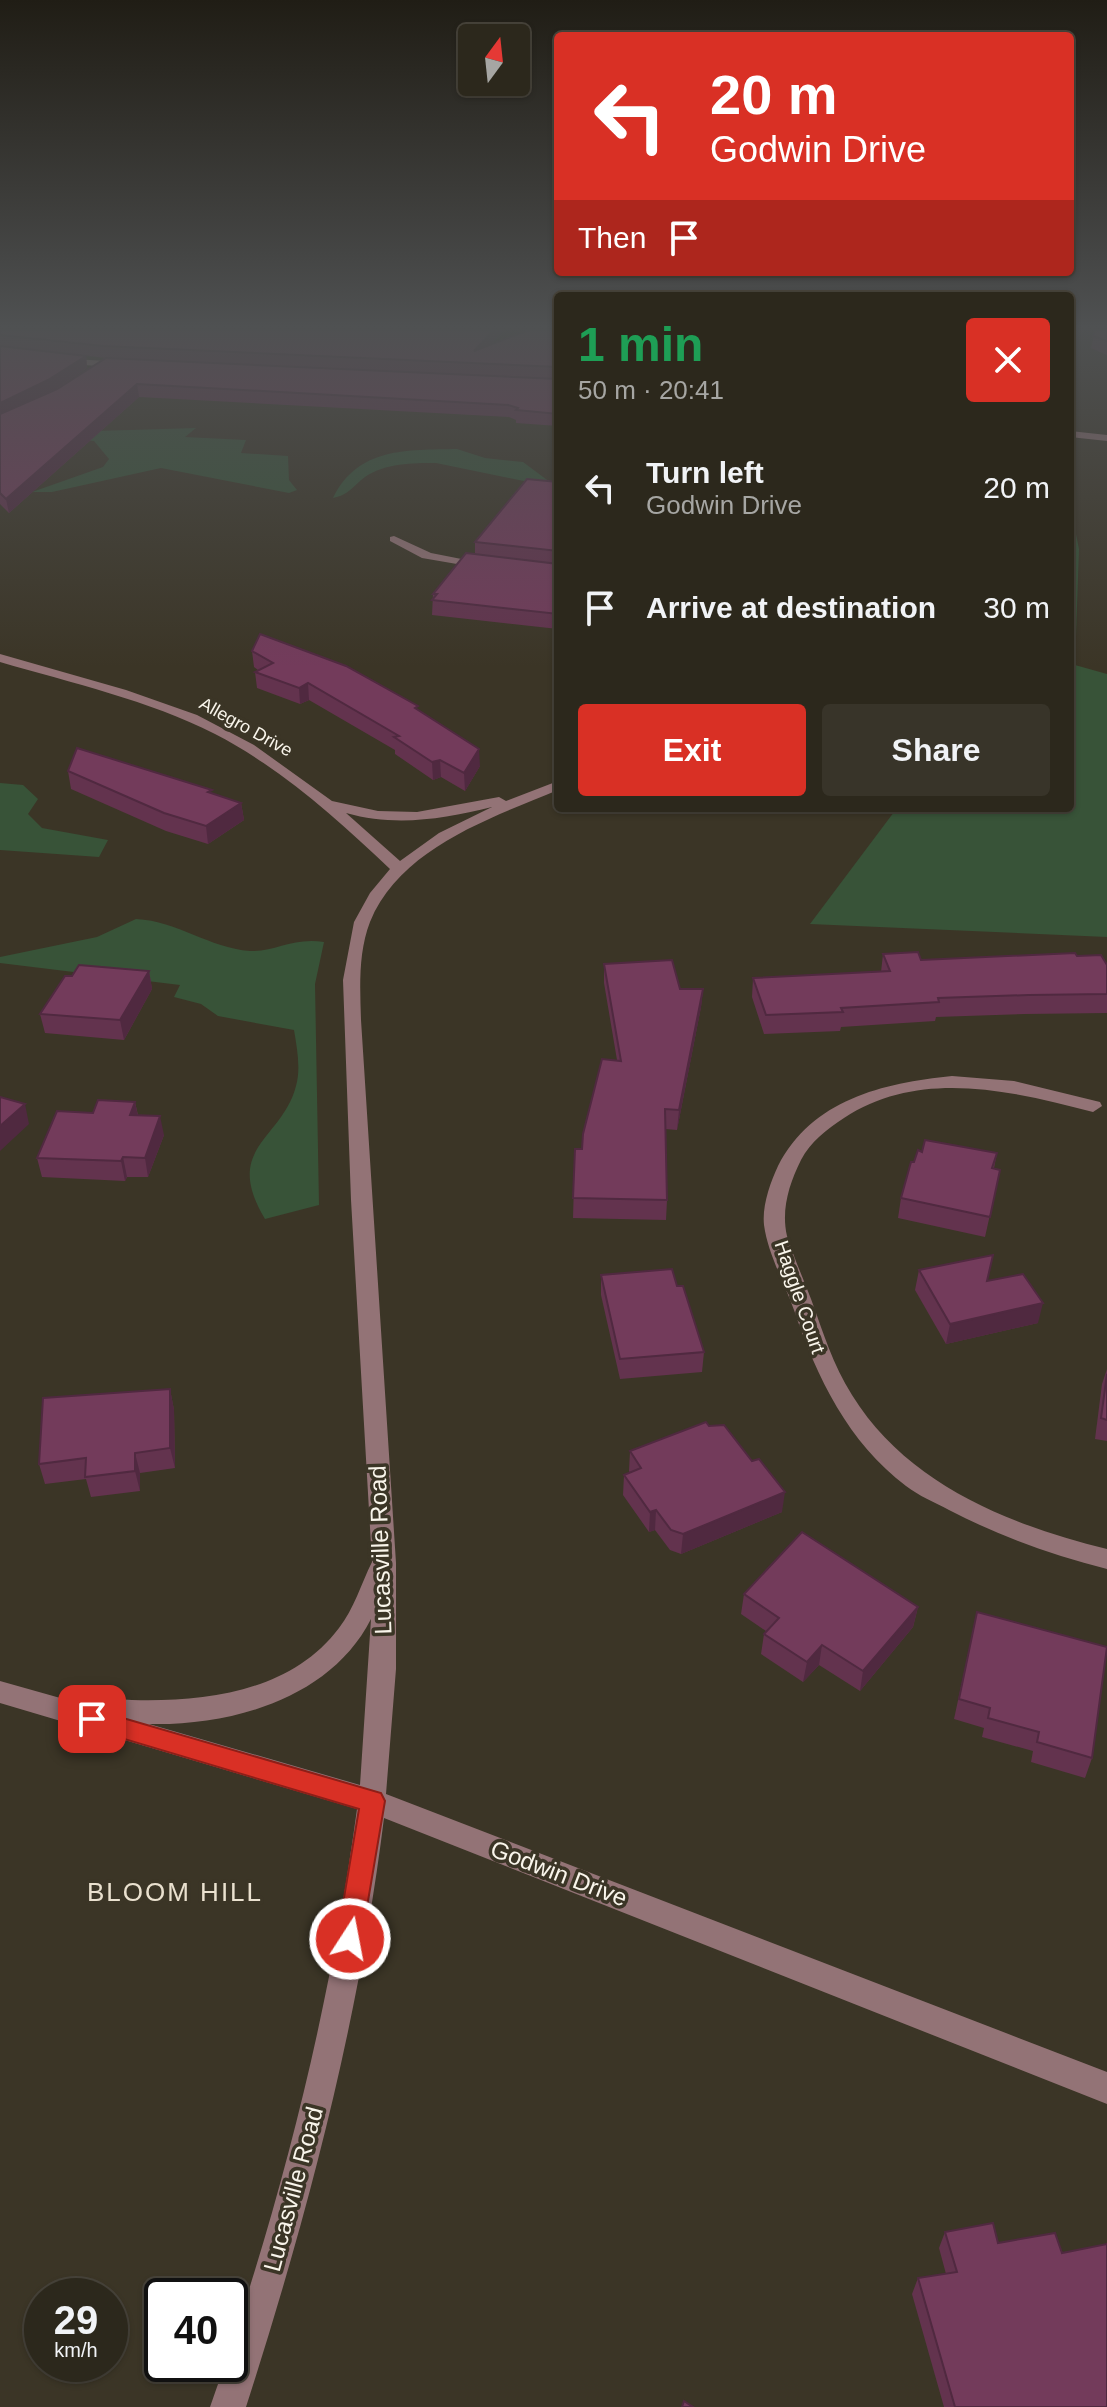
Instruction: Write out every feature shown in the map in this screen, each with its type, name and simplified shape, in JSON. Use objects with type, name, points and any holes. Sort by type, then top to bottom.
[{"type":"street","points":[[394,539],[414,553],[429,557],[496,566]]},
{"type":"street","name":"Allegro Drive","points":[[0,658],[192,719],[235,739],[328,802],[398,868]]},
{"type":"street","points":[[328,802],[362,814],[405,819],[456,812],[551,788]]},
{"type":"street","name":"Lucasville Road","points":[[228,2407],[251,2341],[321,2089],[362,1880],[372,1801],[383,1676],[384,1561],[357,1156],[353,966],[360,928],[370,902],[398,868],[473,823],[551,788]]},
{"type":"street","name":"Haggle Court","points":[[1093,1106],[987,1083],[910,1086],[875,1095],[833,1114],[803,1138],[781,1176],[774,1221],[826,1374],[860,1427],[915,1481],[988,1520],[1064,1549],[1107,1559]]},
{"type":"street","points":[[37,1703],[175,1714],[200,1712],[260,1696],[309,1669],[342,1643],[384,1561]]},
{"type":"street","name":"Godwin Drive","points":[[0,1692],[372,1801],[1107,2088]]},
{"type":"green space","points":[[95,442],[245,442],[241,453],[288,456],[289,480],[297,490],[289,493],[161,468],[52,492],[32,492],[103,467],[109,459]]},
{"type":"green space","points":[[457,449],[485,458],[523,462],[554,487],[436,463],[418,463],[373,472],[347,492],[333,498],[343,481],[370,460],[402,451]]},
{"type":"green space","points":[[1074,524],[1079,549],[1075,665],[1107,674],[1107,937],[810,924],[894,812],[1074,812]]},
{"type":"green space","points":[[0,783],[23,785],[38,799],[28,814],[42,828],[108,840],[99,857],[0,850]]},
{"type":"green space","points":[[136,919],[166,924],[221,945],[250,951],[303,941],[324,942],[315,984],[319,1205],[265,1219],[253,1195],[250,1175],[252,1160],[259,1146],[289,1104],[296,1086],[298,1066],[294,1030],[218,1016],[201,1004],[174,997],[180,985],[0,963],[0,957],[97,937]]},
{"type":"building","points":[[0,442],[71,442],[6,499],[0,493]]},
{"type":"building","points":[[527,479],[554,482],[554,551],[475,542]]},
{"type":"building","points":[[466,553],[554,564],[554,614],[432,600],[437,594],[433,594]]},
{"type":"building","points":[[260,634],[346,666],[418,706],[415,708],[479,749],[464,773],[440,760],[432,762],[394,737],[399,736],[308,683],[299,688],[255,672],[273,663],[252,651]]},
{"type":"building","points":[[77,748],[212,790],[208,792],[241,803],[206,826],[164,813],[68,771]]},
{"type":"building","points":[[918,952],[921,960],[1075,953],[1077,956],[1101,955],[1107,965],[1107,994],[938,998],[939,1002],[841,1008],[843,1012],[766,1015],[753,978],[890,971],[883,954]]},
{"type":"building","points":[[672,960],[680,989],[703,989],[679,1110],[665,1109],[667,1200],[573,1198],[575,1149],[582,1149],[602,1059],[621,1061],[604,964]]},
{"type":"building","points":[[79,965],[149,971],[120,1020],[40,1014],[65,976],[72,976]]},
{"type":"building","points":[[0,1097],[25,1104],[0,1126]]},
{"type":"building","points":[[98,1100],[135,1102],[130,1115],[160,1116],[145,1158],[123,1157],[121,1161],[37,1158],[57,1111],[93,1113]]},
{"type":"building","points":[[925,1140],[997,1153],[992,1168],[1000,1170],[990,1217],[901,1198],[911,1162],[914,1162],[918,1150],[922,1152]]},
{"type":"building","points":[[993,1255],[987,1281],[1023,1274],[1043,1303],[950,1324],[919,1270]]},
{"type":"building","points":[[672,1269],[677,1286],[683,1286],[704,1352],[620,1359],[601,1275]]},
{"type":"building","points":[[1107,1374],[1107,1420],[1101,1418]]},
{"type":"building","points":[[170,1389],[170,1448],[135,1453],[135,1471],[85,1477],[86,1458],[39,1464],[43,1398]]},
{"type":"building","points":[[706,1422],[709,1426],[724,1425],[752,1461],[759,1459],[785,1492],[683,1534],[671,1530],[656,1510],[650,1512],[624,1475],[641,1468],[630,1451]]},
{"type":"building","points":[[802,1532],[918,1607],[863,1671],[822,1645],[807,1662],[764,1634],[779,1618],[744,1594]]},
{"type":"building","points":[[977,1612],[1107,1647],[1092,1758],[1037,1742],[1039,1732],[988,1718],[990,1708],[959,1699]]},
{"type":"building","points":[[993,2223],[998,2243],[1055,2233],[1062,2253],[1107,2244],[1107,2407],[955,2407],[918,2278],[957,2272],[945,2232]]},
{"type":"district","name":"BLOOM HILL","points":[[175,1892]]},
{"type":"route","points":[[92,1719],[372,1801],[362,1880],[350,1939]]}]
